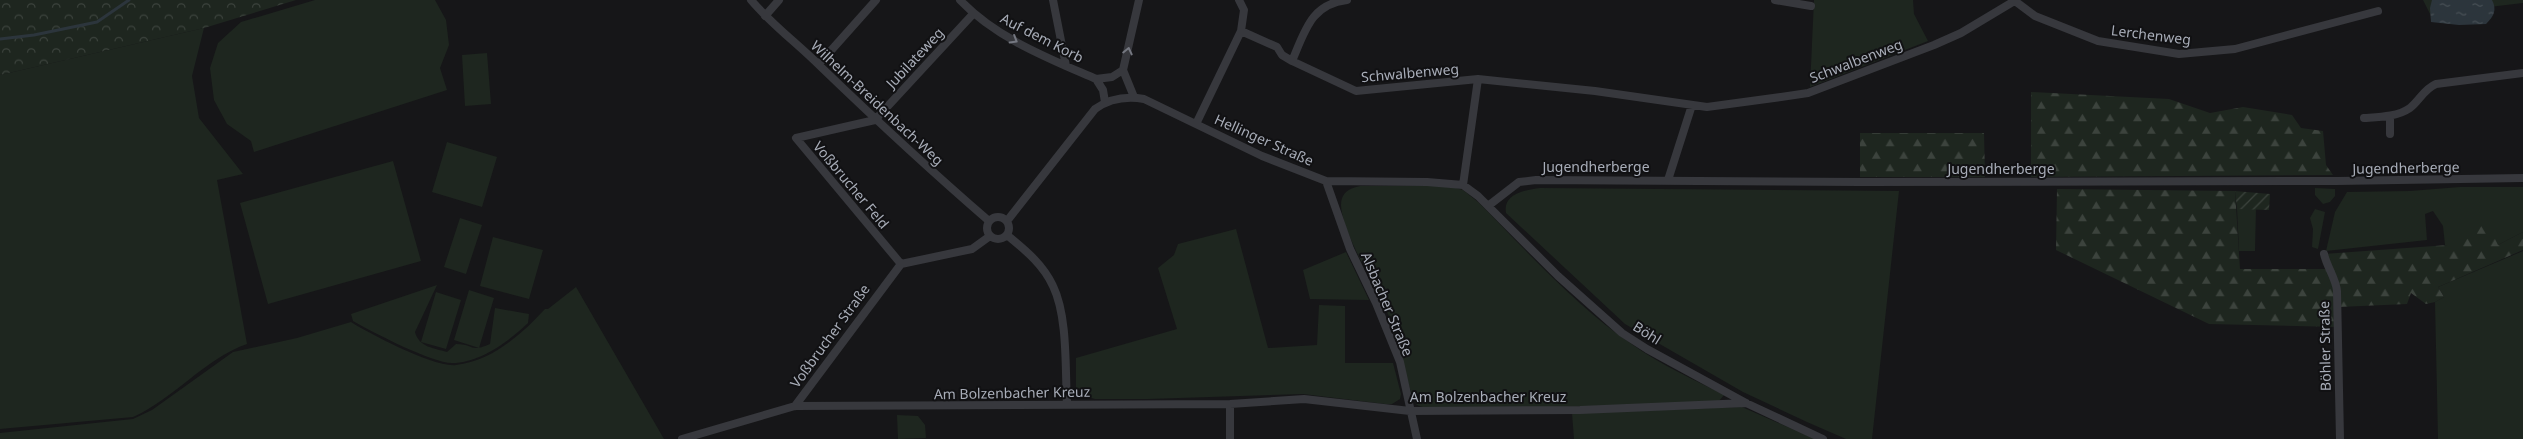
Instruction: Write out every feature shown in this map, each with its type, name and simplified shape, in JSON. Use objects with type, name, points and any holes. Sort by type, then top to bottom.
[{"type":"street","name":"Wilhelm-Breidenbach-Weg","points":[[752,0],[765,16],[819,64],[875,120],[989,221]]},
{"type":"street","points":[[765,16],[779,0]]},
{"type":"street","points":[[819,64],[876,0]]},
{"type":"street","name":"Auf dem Korb","points":[[960,0],[973,14],[1016,42],[1096,79]]},
{"type":"street","points":[[1053,0],[1066,66]]},
{"type":"street","points":[[1134,98],[1123,70],[1140,0]]},
{"type":"street","points":[[1196,124],[1241,31],[1244,10],[1239,0]]},
{"type":"street","points":[[1292,61],[1309,22],[1321,8],[1333,2],[1347,0]]},
{"type":"street","points":[[1775,0],[1811,6]]},
{"type":"street","name":"Schwalbenweg","points":[[1241,31],[1277,46],[1282,55],[1292,61],[1356,91],[1478,79],[1595,91],[1707,107],[1808,92],[1934,45],[1961,33],[2016,1]]},
{"type":"street","name":"Lerchenweg","points":[[2016,1],[2035,16],[2098,41],[2179,54],[2235,49],[2378,11]]},
{"type":"street","name":"Jubilateweg","points":[[875,120],[973,14]]},
{"type":"street","points":[[1007,220],[1095,109],[1105,102],[1103,90],[1096,79],[1112,77],[1123,70]]},
{"type":"street","points":[[2364,118],[2390,116],[2410,108],[2428,88],[2436,84],[2523,73]]},
{"type":"street","name":"Schwalbenweg","points":[[1463,185],[1478,79]]},
{"type":"street","name":"Hellinger Straße","points":[[1105,102],[1117,99],[1144,99],[1262,156],[1326,180],[1427,182],[1463,185]]},
{"type":"street","points":[[1668,180],[1692,106]]},
{"type":"street","points":[[2390,116],[2390,134]]},
{"type":"street","name":"Voßbrucher Feld","points":[[875,120],[796,138],[901,264]]},
{"type":"street","name":"Jugendherberge","points":[[1488,206],[1519,182],[1536,180],[1870,182],[2337,181],[2523,178]]},
{"type":"street","name":"Alsbacher Straße","points":[[1326,180],[1350,249],[1376,303],[1400,362],[1417,439]]},
{"type":"street","points":[[1463,185],[1488,206]]},
{"type":"street","name":"Böhl","points":[[1488,206],[1558,276],[1622,333],[1746,403],[1823,439]]},
{"type":"street","points":[[996,217],[1007,220],[1010,228],[1007,235],[997,240],[990,236],[987,230],[989,221],[996,217]]},
{"type":"street","points":[[1007,235],[1035,259],[1054,287],[1062,320],[1067,404]]},
{"type":"street","points":[[901,264],[972,249],[990,236]]},
{"type":"street","name":"Böhler Straße","points":[[2324,254],[2327,269],[2336,285],[2337,291],[2340,439]]},
{"type":"street","name":"Voßbrucher Straße","points":[[682,439],[795,406],[901,264]]},
{"type":"street","name":"Am Bolzenbacher Kreuz","points":[[795,406],[927,407],[1067,404],[1230,404],[1304,399],[1410,410],[1580,410],[1746,403]]},
{"type":"street","points":[[1230,404],[1230,439]]},
{"type":"green space","points":[[0,0],[296,0],[204,28],[0,75]]},
{"type":"green space","points":[[315,0],[435,0],[446,20],[449,45],[440,68],[447,90],[254,152],[251,141],[227,124],[214,100],[210,68],[218,43],[241,22]]},
{"type":"green space","points":[[1814,0],[1913,0],[1914,14],[1928,41],[1810,87]]},
{"type":"green space","points":[[2423,0],[2523,0],[2523,3],[2430,14]]},
{"type":"green space","points":[[204,28],[192,76],[199,118],[243,174],[217,180],[247,344],[217,359],[162,400],[133,417],[0,429],[0,75]]},
{"type":"green space","points":[[487,53],[491,104],[465,106],[462,55]]},
{"type":"green space","points":[[2031,92],[2169,99],[2210,113],[2243,107],[2292,115],[2301,128],[2323,131],[2326,165],[2333,175],[2031,177]]},
{"type":"green space","points":[[1860,133],[1984,133],[1985,177],[1860,177]]},
{"type":"green space","points":[[447,142],[497,157],[482,207],[432,192]]},
{"type":"green space","points":[[393,161],[421,261],[268,304],[240,203]]},
{"type":"green space","points":[[1360,186],[1436,186],[1463,190],[1478,202],[1571,296],[1612,330],[1677,372],[1724,395],[1719,401],[1634,405],[1434,409],[1417,405],[1407,380],[1391,321],[1354,247],[1343,217],[1342,197],[1352,188]]},
{"type":"green space","points":[[2460,187],[2523,187],[2523,232],[2498,245],[2445,245],[2443,226],[2433,211],[2425,214],[2427,240],[2326,251],[2335,212],[2347,192],[2410,191]]},
{"type":"green space","points":[[1540,188],[1899,191],[1872,439],[1846,439],[1807,422],[1743,392],[1625,324],[1506,213],[1506,206],[1512,197],[1522,192]]},
{"type":"green space","points":[[2315,188],[2335,189],[2335,196],[2330,202],[2323,204],[2315,195]]},
{"type":"green space","points":[[2057,189],[2235,191],[2240,269],[2326,269],[2324,254],[2462,244],[2461,231],[2487,222],[2498,245],[2523,232],[2523,250],[2438,287],[2444,297],[2435,302],[2426,304],[2411,293],[2407,304],[2338,307],[2338,327],[2209,324],[2056,250]]},
{"type":"green space","points":[[2235,191],[2270,194],[2269,210],[2237,209]]},
{"type":"green space","points":[[2237,209],[2256,209],[2255,251],[2239,251]]},
{"type":"green space","points":[[2315,209],[2325,212],[2318,249],[2312,247],[2313,229],[2310,218]]},
{"type":"green space","points":[[460,218],[482,225],[466,274],[444,267]]},
{"type":"green space","points":[[1236,229],[1268,348],[1317,345],[1319,305],[1345,306],[1345,363],[1393,363],[1401,394],[1400,399],[1392,404],[1385,404],[1303,394],[1148,399],[1095,399],[1081,395],[1076,387],[1076,358],[1177,329],[1158,268],[1174,255],[1178,244]]},
{"type":"green space","points":[[493,237],[543,250],[529,299],[480,286]]},
{"type":"green space","points":[[2523,251],[2523,439],[2438,439],[2435,302],[2444,297],[2438,287]]},
{"type":"green space","points":[[1346,252],[1369,300],[1310,299],[1303,270]]},
{"type":"green space","points":[[437,285],[415,332],[420,341],[427,346],[447,352],[456,344],[478,348],[490,344],[495,308],[529,314],[528,323],[493,350],[473,359],[452,363],[443,362],[417,353],[353,321],[351,314]]},
{"type":"green space","points":[[576,287],[664,439],[0,439],[0,433],[133,419],[152,410],[233,352],[297,338],[351,322],[387,342],[433,361],[446,365],[469,362],[482,358],[505,345],[545,309],[548,309]]},
{"type":"green space","points":[[469,290],[494,298],[479,348],[454,340]]},
{"type":"green space","points":[[436,292],[461,300],[446,349],[421,342]]},
{"type":"green space","points":[[1742,407],[1815,439],[1574,439],[1572,413]]},
{"type":"green space","points":[[897,415],[918,416],[925,425],[926,438],[898,439]]},
{"type":"water","points":[[2432,0],[2492,0],[2494,4],[2493,16],[2486,24],[2459,25],[2431,22],[2430,8]]},
{"type":"waterway","points":[[0,39],[34,35],[97,22],[129,0]]}]
